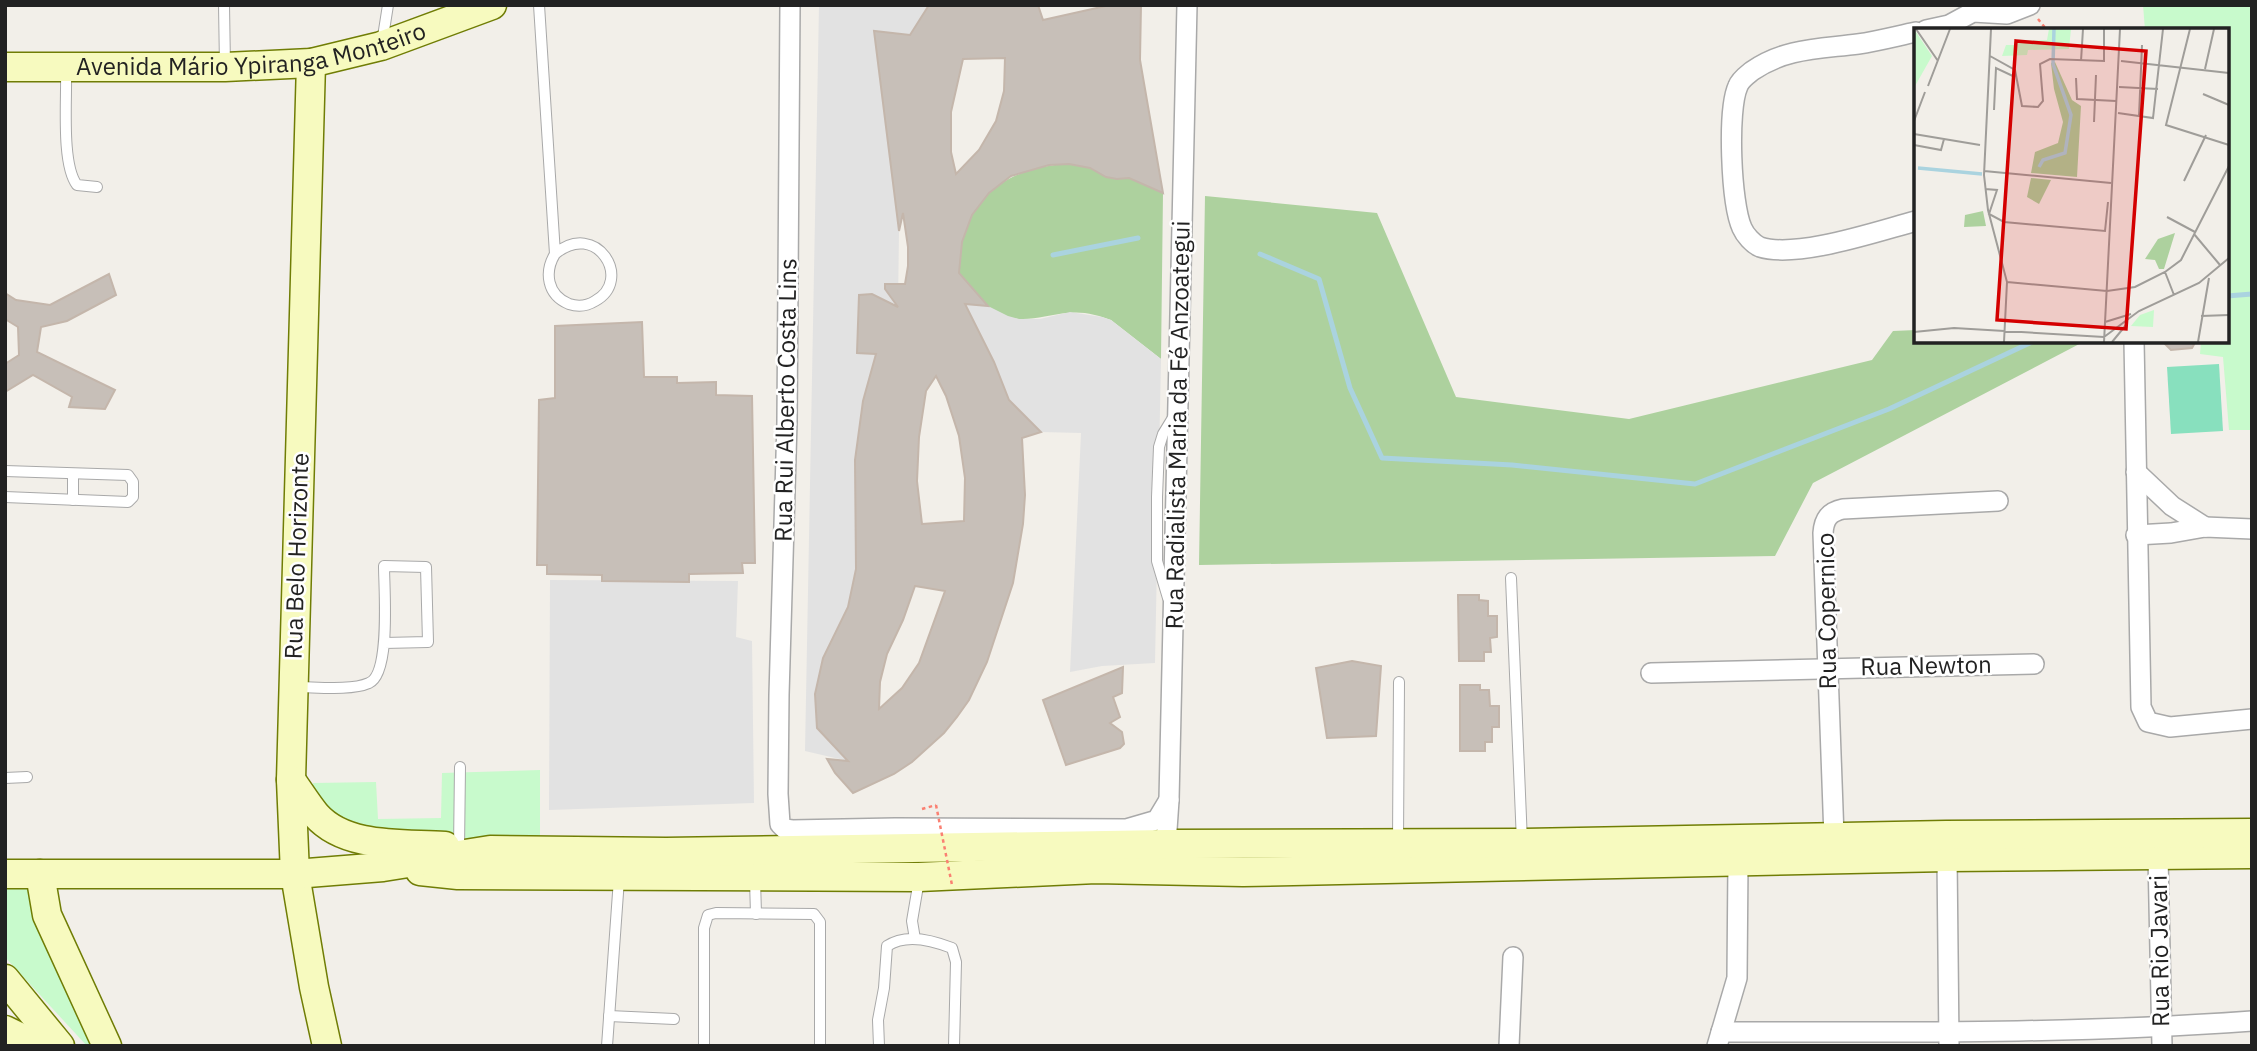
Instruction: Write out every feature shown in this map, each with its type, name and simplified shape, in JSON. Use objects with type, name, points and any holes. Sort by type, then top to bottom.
[{"type":"main road","name":"Avenida Mário Ypiranga Monteiro","points":[[5,67],[225,67],[311,62],[381,46],[492,5]]},
{"type":"main road","name":"Rua Belo Horizonte","points":[[311,62],[291,780],[295,874],[314,988],[327,1046]]},
{"type":"main road","points":[[291,780],[318,817],[348,836],[366,840],[490,850],[666,852],[2252,833]]},
{"type":"main road","points":[[974,828],[999,846]]},
{"type":"main road","points":[[1061,846],[1083,828]]},
{"type":"main road","points":[[5,874],[295,874],[383,867],[490,850]]},
{"type":"main road","points":[[383,867],[458,875],[919,877],[1096,869],[1243,872],[1947,857],[2252,854]]},
{"type":"main road","points":[[40,874],[47,915],[107,1046]]},
{"type":"main road","points":[[5,979],[60,1046]]},
{"type":"main road","points":[[5,1030],[38,1046]]},
{"type":"street","name":"Rua Rui Alberto Costa Lins","points":[[790,5],[787,422],[778,794],[780,824],[788,830],[1126,828],[1157,820],[1169,800]]},
{"type":"street","name":"Rua Radialista Maria da Fé Anzoategui","points":[[1166,844],[1187,5]]},
{"type":"street","points":[[1934,28],[1949,24],[1974,9],[2007,14],[2030,5]]},
{"type":"street","points":[[1914,32],[1861,43],[1800,50],[1771,59],[1749,73],[1739,84],[1733,112],[1734,195],[1742,228],[1759,247],[1788,250],[1809,248],[1914,221]]},
{"type":"street","points":[[2134,343],[2141,707],[2148,722],[2170,727],[2252,719]]},
{"type":"street","points":[[2136,472],[2172,506],[2205,527]]},
{"type":"street","name":"Rua Copernico","points":[[1834,837],[1824,525],[1830,514],[1843,509],[1998,501]]},
{"type":"street","points":[[2136,535],[2205,527],[2252,529]]},
{"type":"street","name":"Rua Newton","points":[[1651,673],[2034,664]]},
{"type":"street","name":"Rua Rio Javari","points":[[2158,856],[2162,1037]]},
{"type":"street","points":[[1947,857],[1949,1039]]},
{"type":"street","points":[[1738,862],[1737,978],[1719,1039],[2162,1037],[2252,1021]]},
{"type":"street","points":[[1509,1046],[1513,957]]},
{"type":"lane","points":[[224,5],[225,67]]},
{"type":"lane","points":[[381,46],[388,5]]},
{"type":"lane","points":[[539,5],[555,254],[548,271],[549,281],[558,297],[574,306],[584,306],[601,298],[607,291],[611,272],[609,263],[598,248],[580,242],[562,247],[555,254]]},
{"type":"lane","points":[[66,67],[68,161],[71,177],[77,185],[97,187]]},
{"type":"lane","points":[[5,471],[128,475],[133,482],[133,497],[128,502],[5,497]]},
{"type":"lane","points":[[73,474],[73,500]]},
{"type":"lane","points":[[293,687],[347,687],[369,683],[375,678],[384,643],[384,566],[426,567],[428,642],[384,643]]},
{"type":"lane","points":[[1511,578],[1522,843]]},
{"type":"lane","points":[[1398,843],[1399,682]]},
{"type":"lane","points":[[459,848],[460,767]]},
{"type":"lane","points":[[5,778],[27,777]]},
{"type":"lane","points":[[607,1046],[620,876]]},
{"type":"lane","points":[[755,876],[756,914]]},
{"type":"lane","points":[[915,939],[912,921],[919,877]]},
{"type":"lane","points":[[704,1046],[704,928],[708,915],[716,912],[814,914],[817,917],[820,922],[820,1046]]},
{"type":"lane","points":[[879,1046],[878,1020],[887,946],[895,941],[915,939],[952,948],[956,962],[954,1046]]},
{"type":"lane","points":[[609,1016],[674,1019]]},
{"type":"path","points":[[936,805],[952,885]]},
{"type":"green space","points":[[2143,5],[2252,5],[2252,430],[2229,430],[2223,357],[2200,354],[2201,343],[2229,343],[2229,28],[2145,28]]},
{"type":"green space","points":[[1069,164],[1090,168],[1106,177],[1129,178],[1163,193],[1161,359],[1111,320],[1085,313],[1018,319],[998,313],[980,299],[959,273],[962,240],[968,222],[988,194],[1002,183],[1033,169]]},
{"type":"green space","points":[[1205,196],[1377,213],[1456,397],[1629,419],[1872,360],[1893,331],[1914,330],[1914,343],[2081,343],[1813,483],[1775,556],[1199,565]]},
{"type":"green space","points":[[2219,364],[2223,431],[2171,434],[2167,367]]},
{"type":"green space","points":[[540,770],[540,843],[354,835],[315,810],[313,783],[376,782],[378,819],[441,818],[442,773]]},
{"type":"green space","points":[[24,880],[98,1046],[87,1046],[5,957],[5,881]]},
{"type":"shaded area","points":[[819,5],[929,5],[910,35],[874,32],[899,231],[898,307],[872,294],[860,295],[857,352],[876,354],[863,401],[855,460],[856,569],[848,607],[823,658],[815,694],[817,728],[848,761],[805,751]]},
{"type":"shaded area","points":[[965,304],[988,306],[1019,319],[1040,319],[1070,312],[1102,317],[1111,320],[1161,359],[1155,663],[1102,666],[1070,672],[1081,433],[1041,432],[1009,400],[994,362]]},
{"type":"shaded area","points":[[550,580],[738,581],[736,637],[752,641],[754,803],[549,810]]},
{"type":"building","points":[[929,5],[1038,5],[1043,20],[1110,5],[1141,5],[1140,60],[1163,193],[1129,178],[1106,177],[1090,168],[1069,164],[1049,165],[1011,176],[989,193],[972,215],[962,242],[959,273],[988,306],[965,304],[994,362],[1009,400],[1041,432],[1022,438],[1025,495],[1013,583],[987,662],[969,700],[957,717],[944,733],[912,762],[894,774],[853,793],[835,773],[827,759],[848,761],[817,728],[815,694],[823,658],[848,607],[856,569],[855,460],[863,401],[876,354],[857,353],[859,295],[872,294],[898,307],[885,289],[885,284],[905,284],[908,266],[903,213],[899,231],[874,31],[910,35]],"holes":[[[1005,58],[1004,91],[996,121],[979,150],[956,174],[951,152],[951,112],[963,59]],[[936,376],[946,396],[959,436],[965,478],[964,521],[922,524],[917,481],[919,437],[926,391]],[[915,586],[945,591],[919,663],[902,688],[879,709],[880,682],[887,654]]]},
{"type":"building","points":[[109,274],[116,295],[67,321],[41,327],[37,352],[115,390],[105,409],[69,407],[72,397],[33,375],[5,392],[5,364],[19,355],[18,327],[5,319],[5,293],[16,300],[50,305]]},
{"type":"building","points":[[642,322],[644,377],[677,377],[677,383],[716,382],[716,395],[752,396],[755,563],[742,563],[743,573],[689,574],[689,582],[602,581],[602,575],[547,574],[547,565],[537,565],[539,400],[555,398],[555,326]]},
{"type":"building","points":[[2164,343],[2195,343],[2192,348],[2171,350]]},
{"type":"building","points":[[1458,595],[1479,595],[1479,600],[1488,601],[1488,616],[1497,616],[1497,637],[1490,638],[1491,652],[1484,652],[1484,661],[1459,661]]},
{"type":"building","points":[[1352,661],[1381,666],[1376,736],[1327,738],[1316,668]]},
{"type":"building","points":[[1123,667],[1122,693],[1113,697],[1120,717],[1110,723],[1122,732],[1124,744],[1120,748],[1066,765],[1043,700]]},
{"type":"building","points":[[1460,685],[1480,685],[1480,690],[1489,690],[1490,706],[1499,706],[1499,727],[1492,727],[1492,742],[1485,742],[1485,751],[1460,751]]},
{"type":"waterway","points":[[1053,255],[1138,238]]},
{"type":"waterway","points":[[1260,254],[1319,279],[1350,388],[1382,458],[1512,465],[1695,484],[1889,409],[2030,343]]},
{"type":"waterway","points":[[2229,296],[2252,294]]}]
